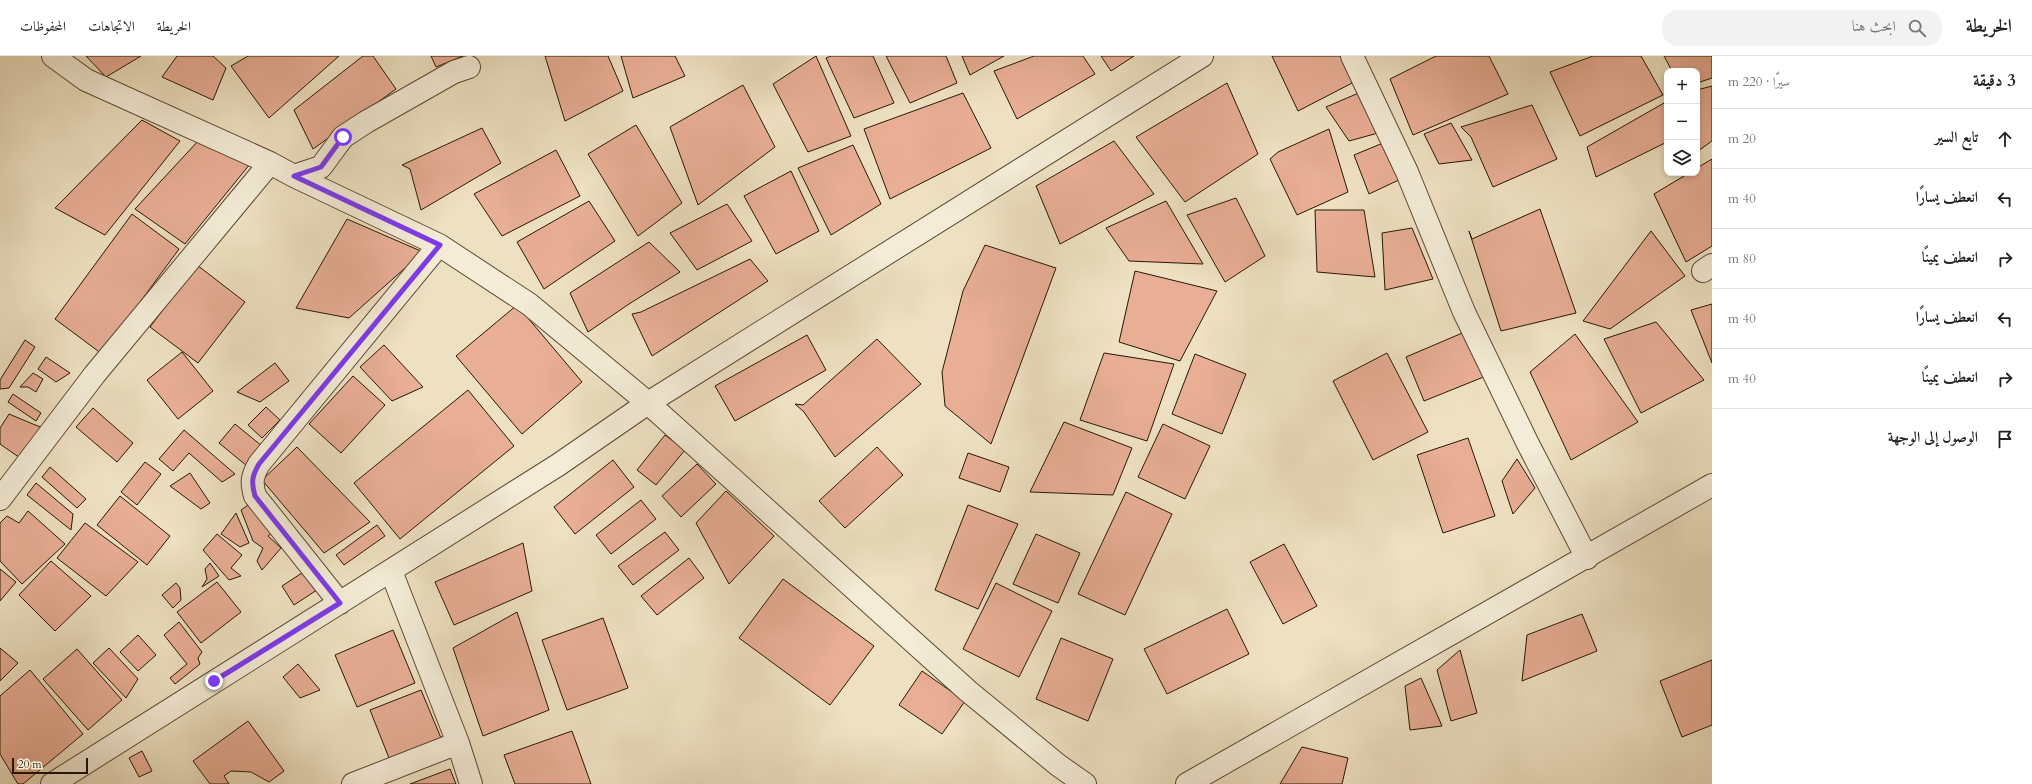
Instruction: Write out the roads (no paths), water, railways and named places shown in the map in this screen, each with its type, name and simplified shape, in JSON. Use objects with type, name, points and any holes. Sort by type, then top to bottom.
[{"type":"street","points":[[52,56],[86,80],[270,163],[294,176],[440,245],[529,304],[648,402],[968,691],[1058,765],[1085,784]]},
{"type":"street","points":[[52,784],[558,465],[648,402],[1202,56]]},
{"type":"street","points":[[1352,56],[1407,172],[1464,312],[1527,442],[1587,558]]},
{"type":"street","points":[[294,176],[321,167],[343,137],[366,122],[454,72],[469,67]]},
{"type":"street","points":[[0,499],[95,374],[270,163]]},
{"type":"street","points":[[340,603],[255,496],[252,485],[253,475],[259,464],[440,245]]},
{"type":"street","points":[[1187,784],[1587,558],[1712,485]]},
{"type":"street","points":[[391,571],[458,743],[471,784]]},
{"type":"street","points":[[353,784],[458,743]]}]
